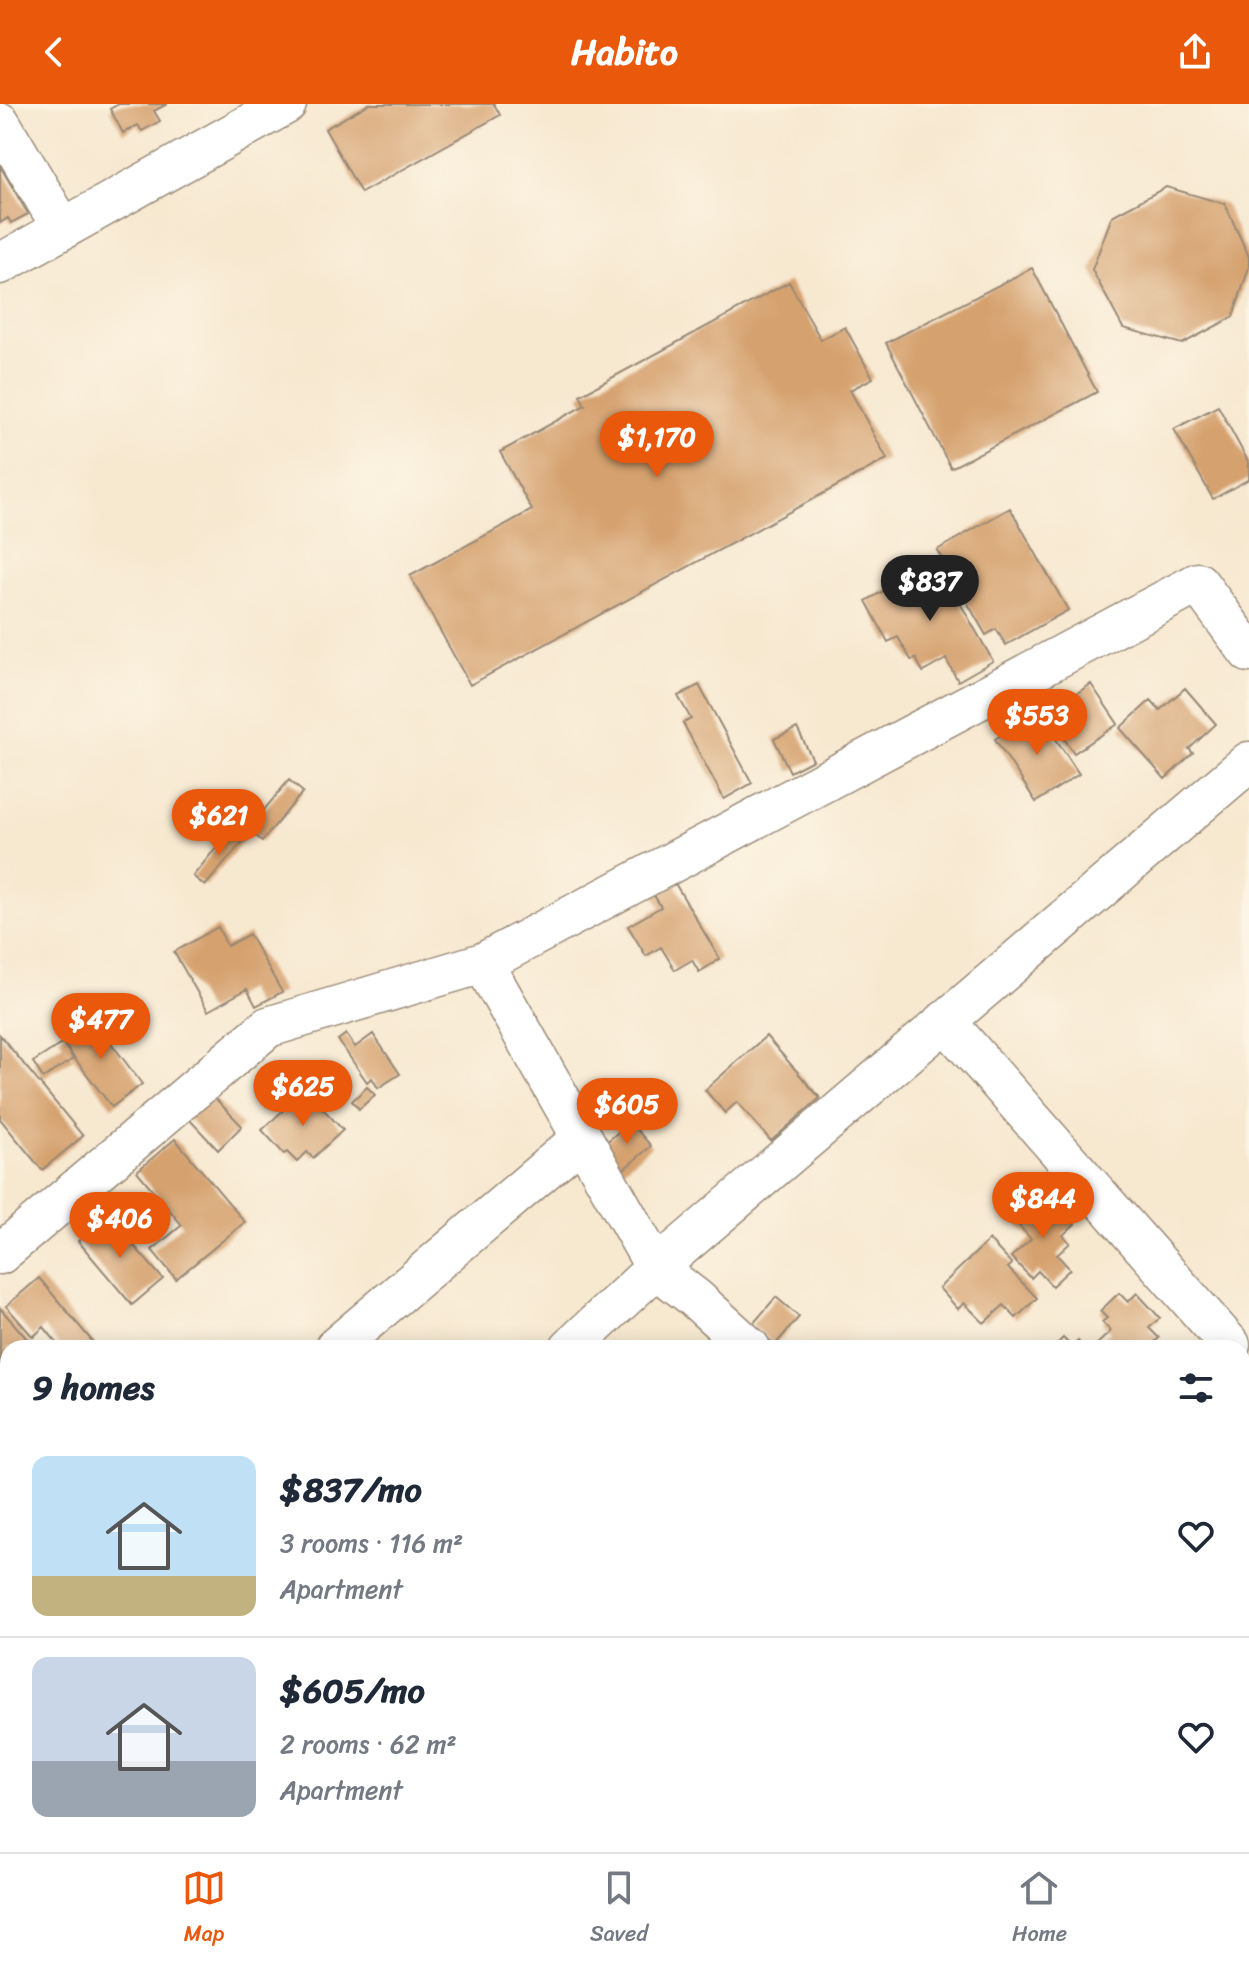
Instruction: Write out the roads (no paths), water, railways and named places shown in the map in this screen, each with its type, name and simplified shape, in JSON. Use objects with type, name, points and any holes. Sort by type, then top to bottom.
[{"type":"street","points":[[0,264],[286,104]]},
{"type":"street","points":[[0,123],[63,229]]},
{"type":"street","points":[[0,1254],[268,1027],[483,963],[1198,583],[1249,652]]},
{"type":"street","points":[[579,1340],[656,1268],[1249,762]]},
{"type":"street","points":[[483,963],[656,1268],[741,1340]]},
{"type":"street","points":[[945,1021],[1234,1340]]},
{"type":"street","points":[[344,1340],[581,1139]]}]
